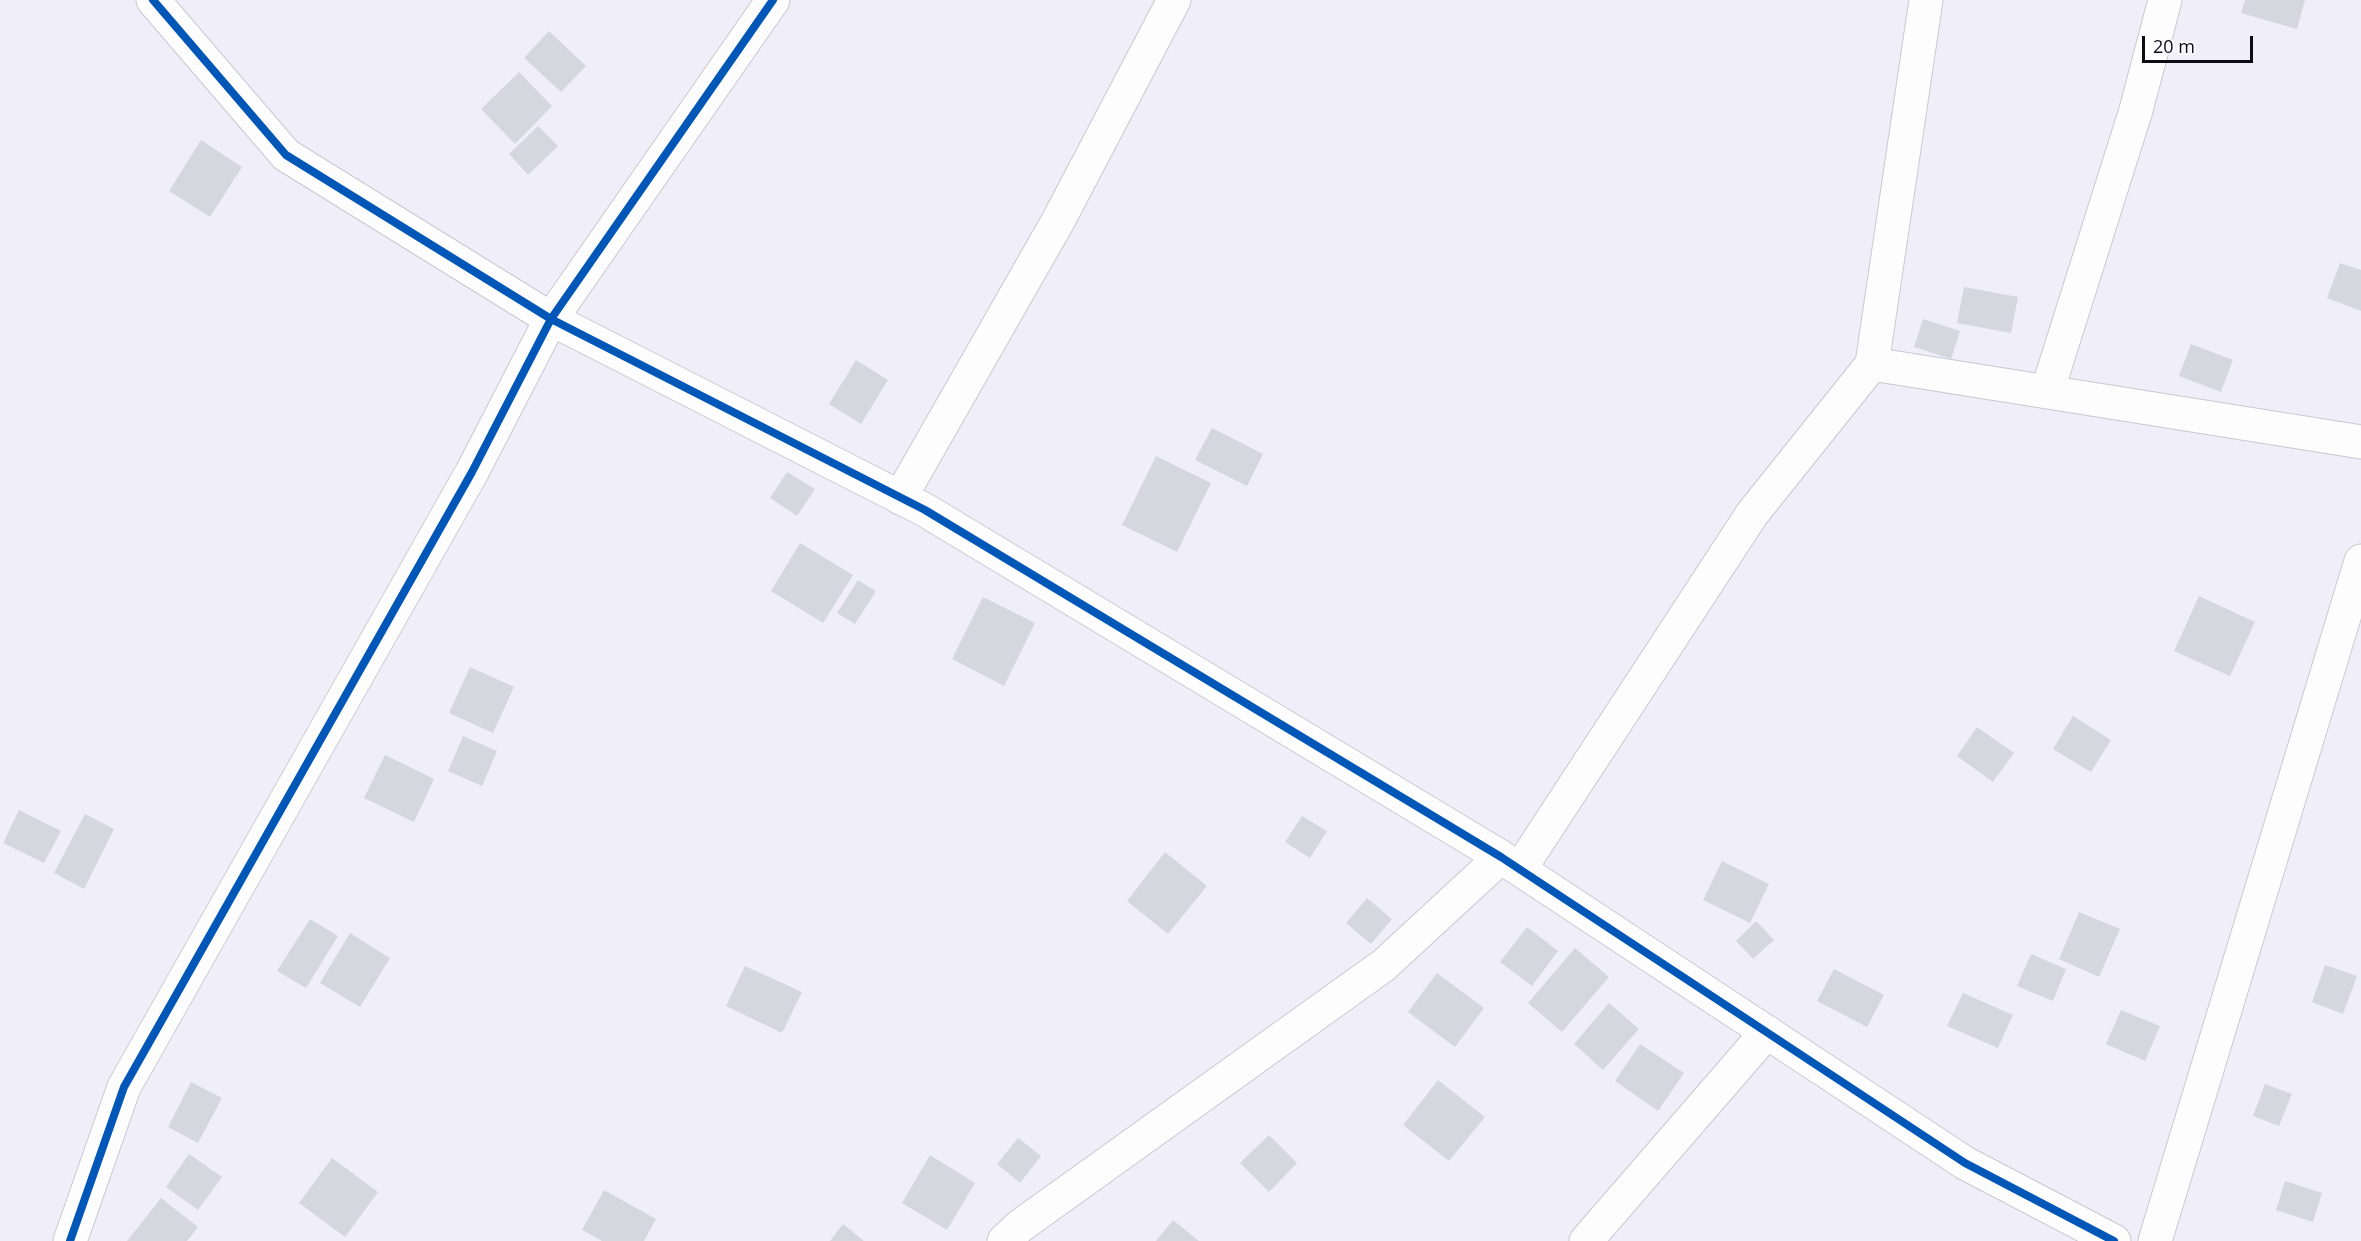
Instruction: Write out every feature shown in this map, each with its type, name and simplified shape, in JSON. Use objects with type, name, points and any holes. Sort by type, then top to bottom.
[{"type":"street","points":[[153,0],[286,155],[551,320],[935,516],[1510,863],[1965,1163],[2114,1241]]},
{"type":"street","points":[[70,1241],[124,1087],[472,472],[551,320],[773,0]]},
{"type":"street","points":[[900,498],[1058,221],[1174,0]]},
{"type":"street","points":[[1004,1241],[1020,1226],[1192,1101],[1384,965],[1510,863],[1752,514],[1872,364],[1926,0]]},
{"type":"street","points":[[2047,392],[2136,110],[2165,0]]},
{"type":"street","points":[[1872,364],[2361,442]]},
{"type":"street","points":[[2155,1241],[2355,603],[2361,561]]},
{"type":"street","points":[[1586,1241],[1767,1032]]},
{"type":"building","points":[[2245,0],[2305,0],[2297,29],[2241,13]]},
{"type":"building","points":[[549,31],[586,66],[561,92],[524,58]]},
{"type":"building","points":[[519,72],[552,106],[515,144],[481,109]]},
{"type":"building","points":[[538,126],[558,146],[528,175],[509,154]]},
{"type":"building","points":[[201,140],[242,167],[210,217],[169,191]]},
{"type":"building","points":[[2340,263],[2361,270],[2361,311],[2327,298]]},
{"type":"building","points":[[1964,287],[2018,297],[2011,333],[1957,323]]},
{"type":"building","points":[[1923,319],[1960,331],[1951,359],[1914,347]]},
{"type":"building","points":[[2191,344],[2233,360],[2221,392],[2179,376]]},
{"type":"building","points":[[856,360],[888,380],[861,424],[829,404]]},
{"type":"building","points":[[1212,428],[1263,454],[1247,486],[1195,460]]},
{"type":"building","points":[[1156,456],[1211,483],[1177,552],[1122,525]]},
{"type":"building","points":[[787,472],[815,489],[797,516],[770,498]]},
{"type":"building","points":[[800,543],[853,575],[823,623],[771,591]]},
{"type":"building","points":[[858,580],[876,591],[855,624],[837,613]]},
{"type":"building","points":[[2199,596],[2255,622],[2230,676],[2174,651]]},
{"type":"building","points":[[983,597],[1035,623],[1004,686],[952,659]]},
{"type":"building","points":[[470,667],[514,687],[493,733],[449,713]]},
{"type":"building","points":[[2073,716],[2111,740],[2091,772],[2053,749]]},
{"type":"building","points":[[1977,727],[2014,753],[1993,782],[1957,756]]},
{"type":"building","points":[[463,736],[497,751],[482,786],[448,771]]},
{"type":"building","points":[[385,755],[434,779],[414,822],[364,798]]},
{"type":"building","points":[[19,810],[61,831],[44,863],[3,843]]},
{"type":"building","points":[[85,814],[114,829],[84,889],[54,873]]},
{"type":"building","points":[[1302,816],[1327,831],[1310,858],[1285,842]]},
{"type":"building","points":[[1165,852],[1207,886],[1168,934],[1127,901]]},
{"type":"building","points":[[1722,861],[1769,884],[1750,923],[1703,900]]},
{"type":"building","points":[[1367,898],[1392,919],[1371,944],[1346,923]]},
{"type":"building","points":[[2079,912],[2120,929],[2099,977],[2059,959]]},
{"type":"building","points":[[310,919],[338,936],[306,988],[277,971]]},
{"type":"building","points":[[1756,921],[1774,940],[1753,959],[1736,941]]},
{"type":"building","points":[[1527,927],[1558,951],[1532,986],[1500,962]]},
{"type":"building","points":[[350,933],[390,958],[360,1007],[320,983]]},
{"type":"building","points":[[1575,948],[1609,977],[1562,1032],[1528,1003]]},
{"type":"building","points":[[2031,954],[2066,969],[2053,1001],[2017,986]]},
{"type":"building","points":[[2325,965],[2357,976],[2343,1014],[2312,1002]]},
{"type":"building","points":[[745,966],[802,992],[782,1033],[726,1006]]},
{"type":"building","points":[[1834,969],[1884,995],[1867,1027],[1817,1001]]},
{"type":"building","points":[[1437,973],[1484,1008],[1455,1047],[1408,1012]]},
{"type":"building","points":[[1963,993],[2013,1015],[1998,1048],[1947,1026]]},
{"type":"building","points":[[1609,1003],[1639,1029],[1603,1070],[1574,1044]]},
{"type":"building","points":[[2121,1010],[2160,1026],[2145,1061],[2106,1044]]},
{"type":"building","points":[[1640,1044],[1684,1073],[1658,1111],[1615,1081]]},
{"type":"building","points":[[1438,1080],[1485,1117],[1449,1161],[1403,1125]]},
{"type":"building","points":[[191,1082],[222,1098],[198,1143],[168,1127]]},
{"type":"building","points":[[2265,1084],[2292,1094],[2279,1126],[2253,1116]]},
{"type":"building","points":[[1269,1135],[1297,1163],[1269,1192],[1240,1163]]},
{"type":"building","points":[[1018,1138],[1041,1156],[1020,1183],[997,1164]]},
{"type":"building","points":[[189,1154],[222,1177],[198,1210],[166,1187]]},
{"type":"building","points":[[930,1155],[975,1183],[947,1230],[902,1203]]},
{"type":"building","points":[[332,1158],[378,1192],[345,1237],[299,1203]]},
{"type":"building","points":[[2285,1181],[2322,1193],[2313,1222],[2276,1210]]},
{"type":"building","points":[[604,1190],[656,1219],[644,1241],[602,1241],[582,1230]]},
{"type":"building","points":[[161,1198],[198,1227],[187,1241],[127,1241]]},
{"type":"building","points":[[1173,1220],[1199,1241],[1156,1241]]},
{"type":"building","points":[[843,1224],[864,1241],[830,1241]]},
{"type":"cycle path","points":[[153,0],[286,155],[551,319],[925,510],[1501,857],[1965,1163],[2114,1241]]},
{"type":"cycle path","points":[[70,1241],[124,1087],[472,472],[551,319],[773,0]]}]
